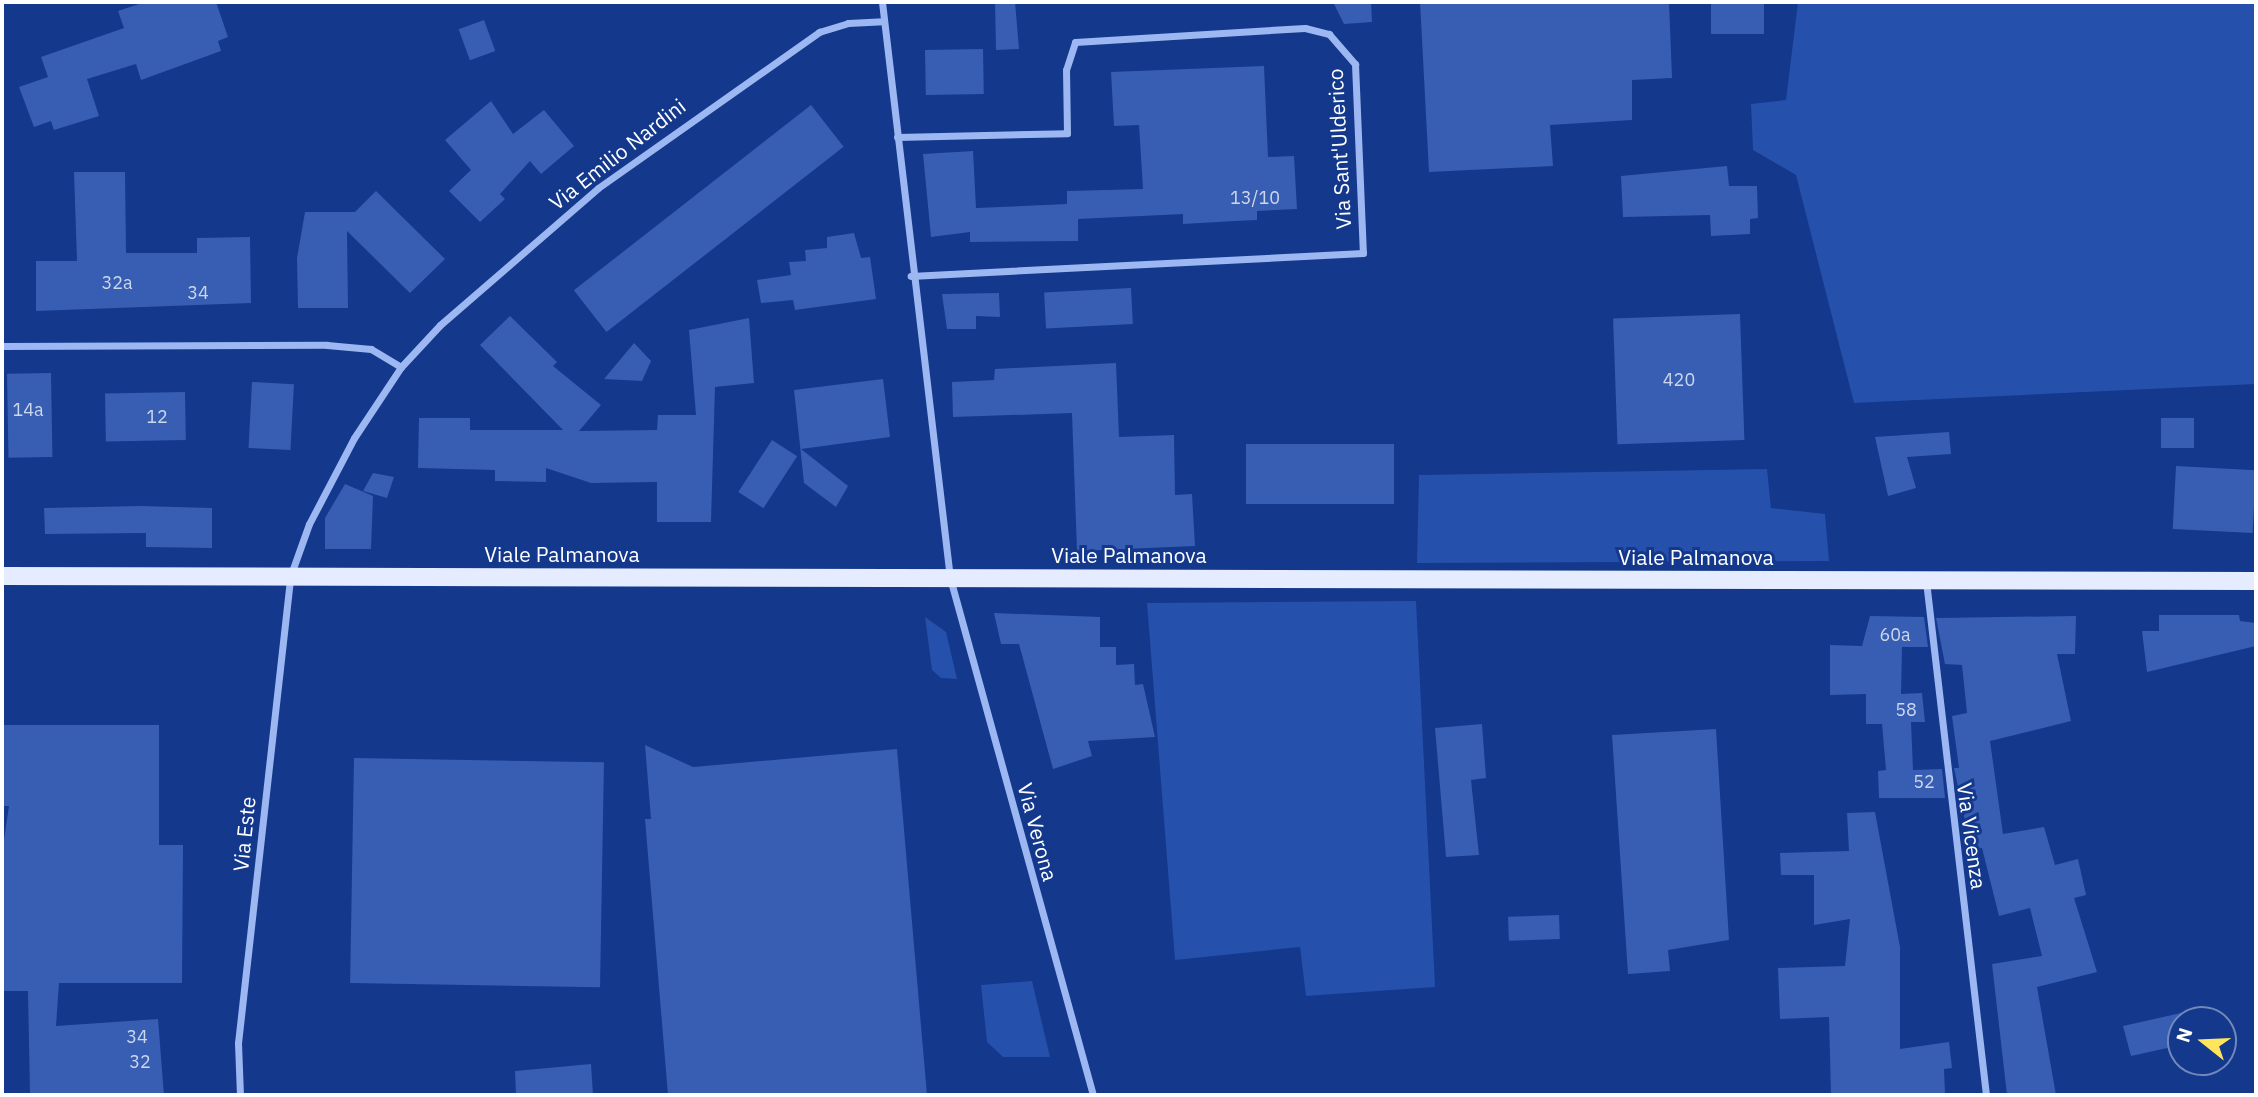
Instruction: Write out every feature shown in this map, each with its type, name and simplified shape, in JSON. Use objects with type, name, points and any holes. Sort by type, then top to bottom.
[{"type":"main road","name":"Viale Palmanova","points":[[2,576],[2256,581]]},
{"type":"street","points":[[883,2],[911,276],[950,578]]},
{"type":"street","name":"Via Emilio Nardini","points":[[290,577],[334,473],[401,367],[544,232],[757,71],[819,32],[848,23],[883,21]]},
{"type":"street","name":"Via Sant'Ulderico","points":[[897,137],[1067,133],[1066,70],[1075,42],[1305,28],[1329,34],[1355,64],[1363,253],[911,276]]},
{"type":"street","points":[[2,346],[327,345],[371,349],[401,367]]},
{"type":"street","name":"Via Este","points":[[240,1095],[238,1042],[290,577]]},
{"type":"street","name":"Via Verona","points":[[950,578],[1093,1095]]},
{"type":"street","name":"Via Vicenza","points":[[1926,580],[1986,1095]]},
{"type":"shaded area","points":[[1798,2],[2256,2],[2256,384],[1854,403],[1796,175],[1753,150],[1751,104],[1786,100]]},
{"type":"shaded area","points":[[1767,469],[1771,508],[1825,514],[1829,561],[1417,563],[1419,475]]},
{"type":"shaded area","points":[[1416,601],[1435,987],[1306,996],[1300,947],[1175,960],[1147,603]]},
{"type":"shaded area","points":[[925,617],[946,632],[957,679],[941,678],[932,670]]},
{"type":"shaded area","points":[[1032,981],[1050,1057],[1003,1057],[987,1042],[981,985]]},
{"type":"building","points":[[145,2],[216,2],[228,37],[218,41],[221,51],[141,80],[136,64],[87,79],[99,116],[54,130],[51,121],[34,127],[19,87],[48,77],[41,57],[124,28],[118,11]]},
{"type":"building","points":[[995,2],[1015,2],[1019,49],[996,50]]},
{"type":"building","points":[[1333,2],[1371,2],[1372,22],[1344,24]]},
{"type":"building","points":[[1420,2],[1669,2],[1672,78],[1632,80],[1632,120],[1550,125],[1553,166],[1429,172]]},
{"type":"building","points":[[1711,2],[1764,2],[1764,34],[1711,34]]},
{"type":"building","points":[[484,20],[495,51],[470,60],[459,29]]},
{"type":"building","points":[[983,49],[984,94],[926,95],[925,50]]},
{"type":"building","points":[[1264,66],[1268,157],[1294,156],[1297,209],[1257,211],[1257,220],[1183,224],[1183,214],[1078,219],[1078,241],[970,242],[970,232],[931,237],[923,154],[973,151],[976,208],[1067,204],[1067,191],[1143,189],[1139,125],[1114,126],[1111,72]]},
{"type":"building","points":[[491,101],[513,134],[544,110],[574,146],[541,174],[530,161],[500,194],[505,199],[480,222],[449,191],[471,170],[445,140]]},
{"type":"building","points":[[811,105],[844,147],[606,332],[574,290]]},
{"type":"building","points":[[1727,166],[1729,186],[1757,186],[1758,218],[1750,219],[1750,234],[1711,236],[1710,215],[1623,217],[1621,176]]},
{"type":"building","points":[[74,172],[125,172],[126,253],[197,253],[197,238],[250,237],[251,303],[36,311],[36,261],[77,261]]},
{"type":"building","points":[[376,191],[445,259],[410,293],[347,231],[348,308],[298,308],[297,258],[305,212],[355,212]]},
{"type":"building","points":[[854,233],[861,258],[870,257],[876,299],[795,310],[793,300],[761,303],[757,280],[791,275],[789,262],[806,261],[805,250],[827,248],[827,237]]},
{"type":"building","points":[[1131,288],[1133,324],[1046,329],[1044,293]]},
{"type":"building","points":[[999,293],[1000,317],[976,316],[976,329],[947,329],[942,294]]},
{"type":"building","points":[[1740,314],[1744,440],[1617,444],[1613,318]]},
{"type":"building","points":[[510,316],[557,362],[553,366],[601,405],[579,431],[657,430],[658,415],[696,415],[689,330],[749,318],[754,383],[715,387],[711,522],[657,522],[657,482],[591,483],[546,468],[546,482],[495,481],[495,470],[418,468],[419,418],[470,418],[470,430],[563,430],[480,345]]},
{"type":"building","points":[[634,343],[651,361],[642,381],[604,379]]},
{"type":"building","points":[[1116,363],[1119,437],[1174,435],[1175,495],[1192,494],[1195,546],[1077,551],[1072,413],[953,417],[952,382],[994,380],[995,369]]},
{"type":"building","points":[[51,373],[52,457],[8,458],[7,374]]},
{"type":"building","points":[[883,379],[890,437],[801,449],[848,486],[836,507],[804,483],[794,390]]},
{"type":"building","points":[[252,382],[294,384],[290,450],[249,448]]},
{"type":"building","points":[[185,392],[186,440],[106,441],[105,393]]},
{"type":"building","points":[[2161,418],[2194,418],[2194,448],[2161,448]]},
{"type":"building","points":[[1949,432],[1951,454],[1907,457],[1916,488],[1888,496],[1875,437]]},
{"type":"building","points":[[772,440],[797,456],[763,508],[738,492]]},
{"type":"building","points":[[1246,444],[1394,444],[1394,504],[1246,504]]},
{"type":"building","points":[[2176,466],[2256,470],[2253,533],[2173,529]]},
{"type":"building","points":[[373,473],[394,477],[387,498],[363,491]]},
{"type":"building","points":[[345,484],[373,496],[371,549],[325,549],[325,518]]},
{"type":"building","points":[[44,508],[212,508],[212,548],[146,547],[146,533],[45,534]]},
{"type":"building","points":[[994,613],[1100,617],[1100,647],[1116,647],[1116,665],[1134,664],[1135,685],[1143,684],[1155,737],[1088,741],[1092,756],[1053,769],[1019,644],[1001,644]]},
{"type":"building","points":[[2159,615],[2239,615],[2240,621],[2256,623],[2256,646],[2147,672],[2142,631],[2159,631]]},
{"type":"building","points":[[1870,616],[1924,617],[1928,647],[1902,647],[1901,694],[1922,693],[1925,722],[1911,722],[1913,770],[1942,769],[1945,798],[1879,798],[1878,771],[1886,770],[1882,724],[1866,724],[1866,694],[1830,695],[1830,645],[1862,646]]},
{"type":"building","points":[[2076,616],[2075,654],[2057,654],[2071,721],[1990,741],[2003,834],[2044,827],[2055,865],[2078,859],[2086,895],[2074,898],[2097,972],[2037,987],[2056,1095],[2007,1095],[1992,964],[2042,956],[2030,908],[1999,916],[1982,848],[1971,849],[1954,768],[1959,768],[1952,716],[1967,713],[1962,665],[1945,664],[1936,618]]},
{"type":"building","points":[[1482,724],[1486,778],[1471,780],[1479,855],[1446,857],[1435,728]]},
{"type":"building","points":[[2,725],[159,725],[159,845],[183,845],[182,983],[59,983],[56,1026],[158,1019],[164,1095],[30,1095],[28,991],[2,991],[2,853],[9,806],[2,806]]},
{"type":"building","points":[[1716,729],[1729,940],[1668,950],[1670,971],[1628,974],[1612,735]]},
{"type":"building","points":[[645,745],[693,767],[897,749],[927,1095],[668,1095],[645,819],[651,819]]},
{"type":"building","points":[[354,758],[604,762],[600,987],[350,983]]},
{"type":"building","points":[[1875,812],[1900,947],[1900,1049],[1949,1042],[1952,1068],[1944,1069],[1945,1093],[1831,1095],[1829,1017],[1780,1019],[1778,968],[1845,966],[1850,919],[1814,925],[1814,875],[1781,875],[1780,853],[1849,851],[1847,813]]},
{"type":"building","points":[[1559,915],[1560,939],[1509,941],[1508,917]]},
{"type":"building","points":[[2167,1016],[2167,1048],[2131,1056],[2123,1026]]},
{"type":"building","points":[[591,1064],[593,1095],[516,1095],[515,1071]]}]
